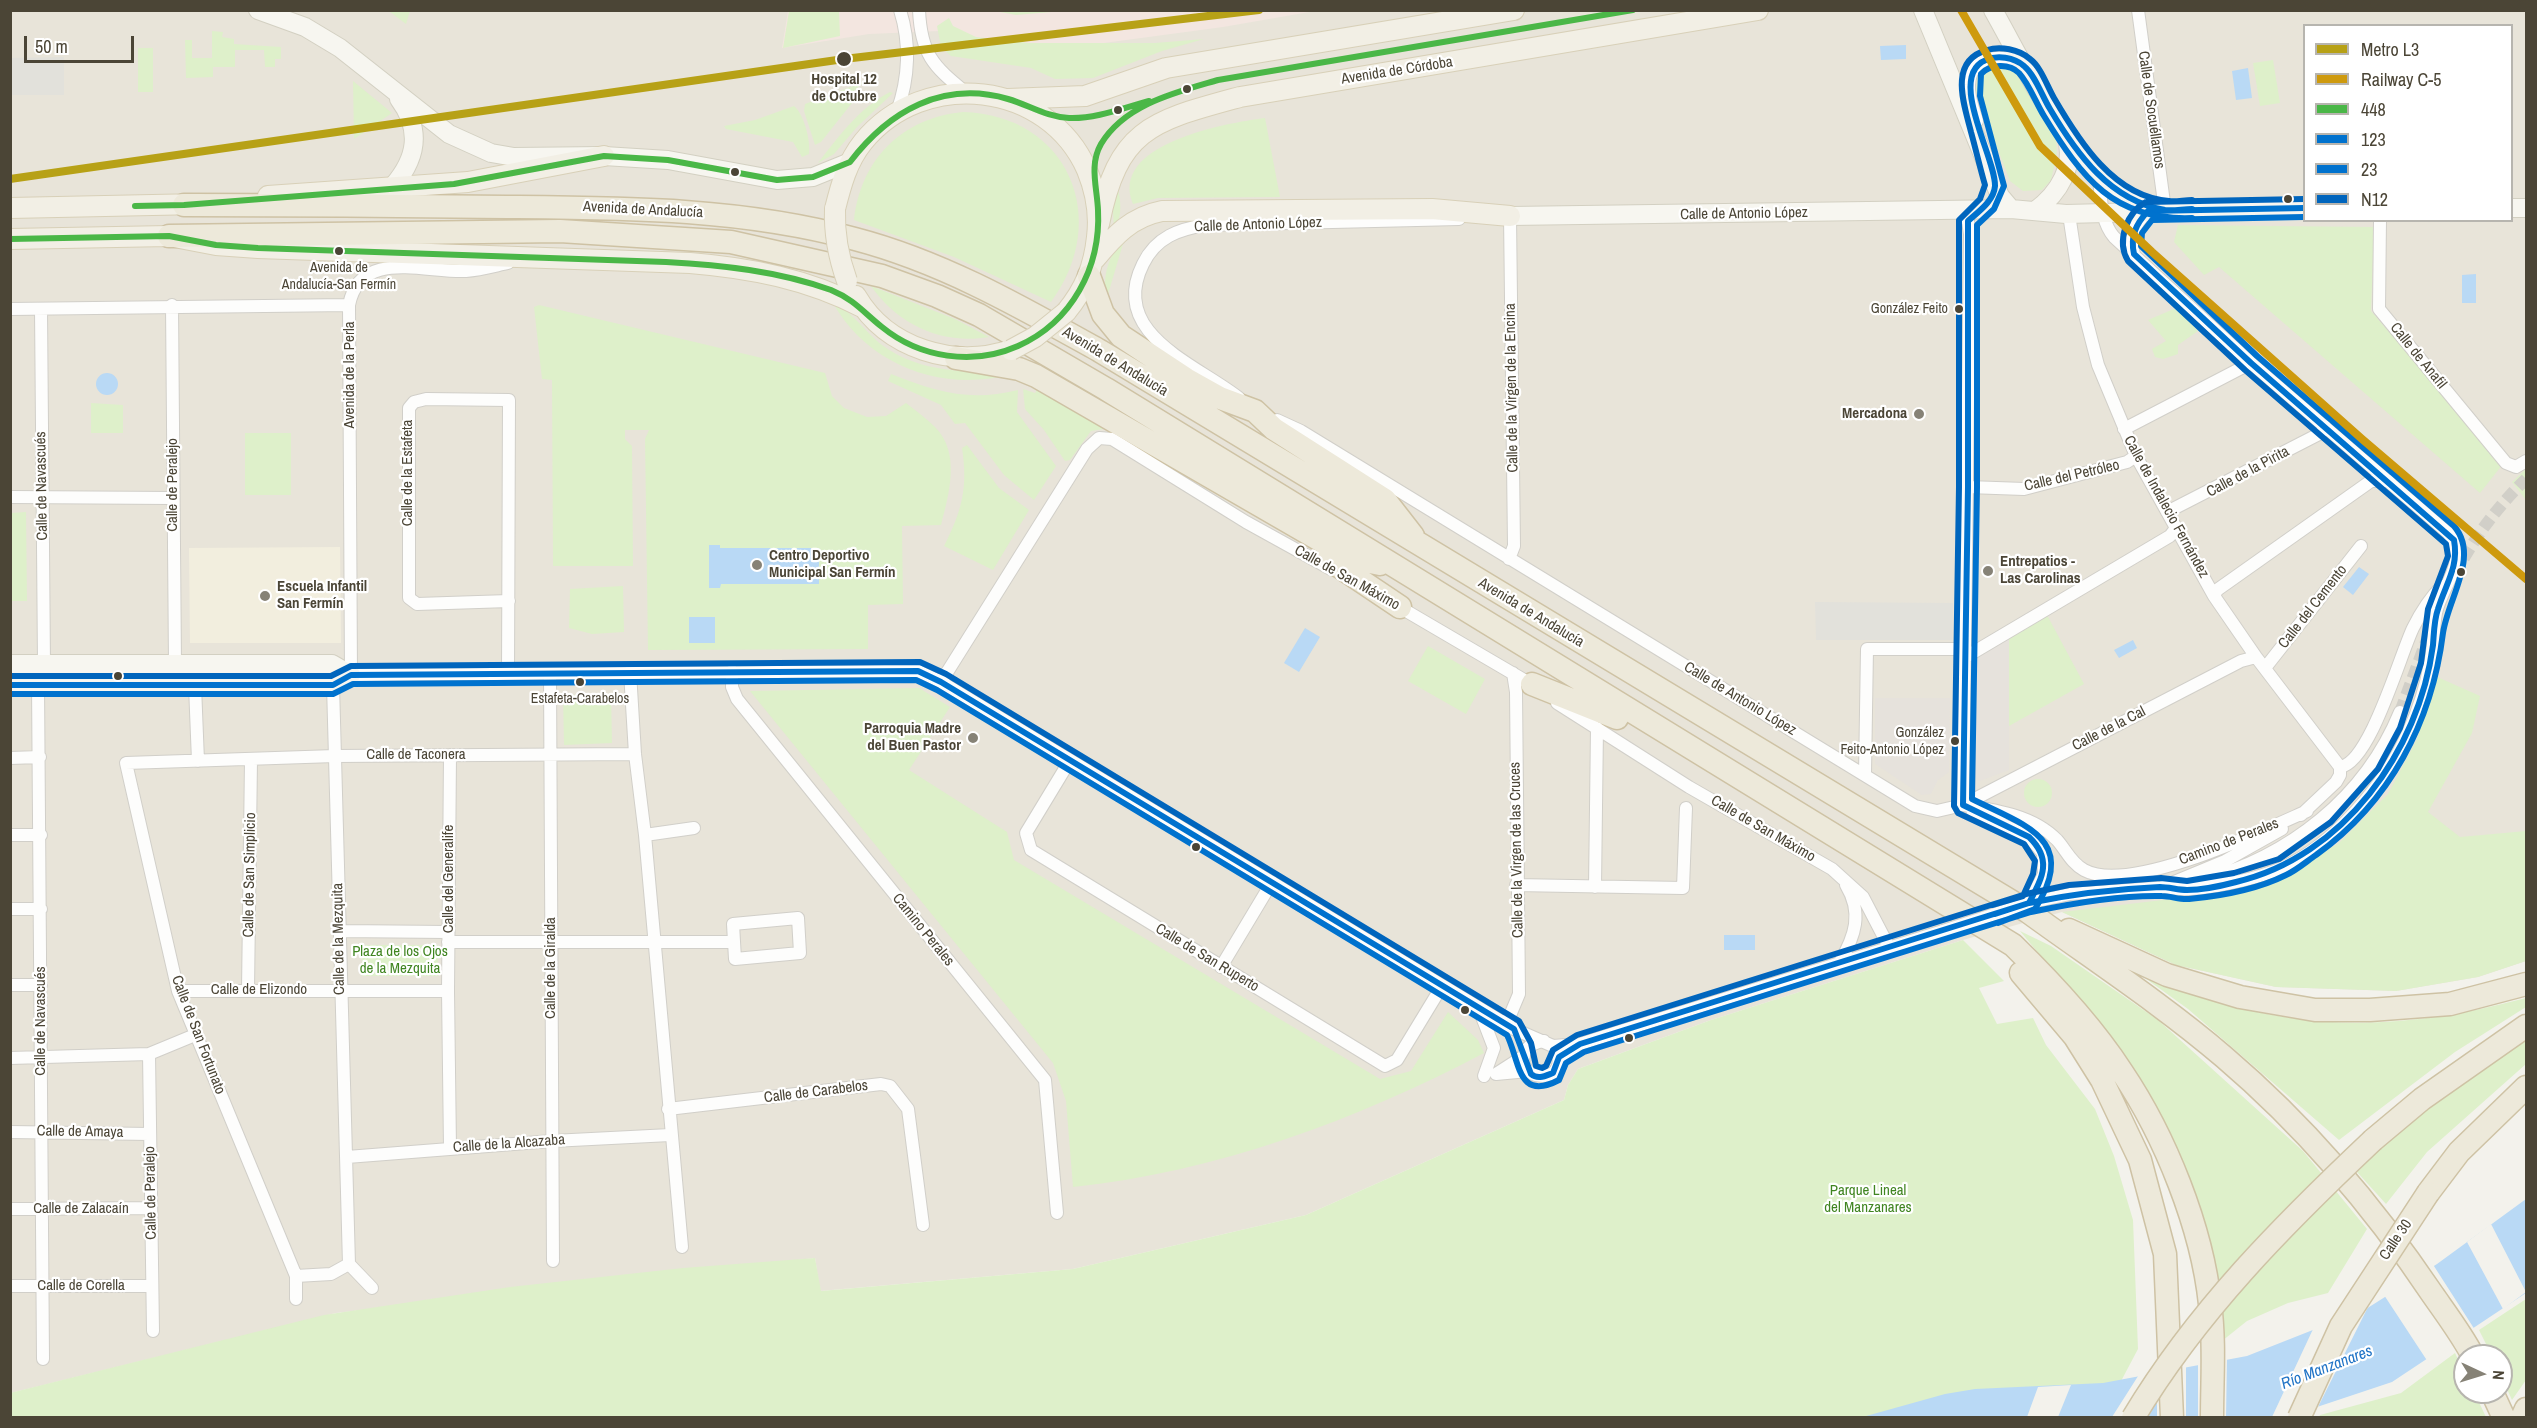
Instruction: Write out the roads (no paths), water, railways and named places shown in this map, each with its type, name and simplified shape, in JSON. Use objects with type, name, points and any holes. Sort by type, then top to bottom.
[{"type":"highway","name":"Avenida de Andalucía","points":[[184,205],[644,208],[734,215],[796,225],[855,239],[960,276],[1100,351],[1424,548],[2028,907]]},
{"type":"highway","name":"Avenida de Andalucía","points":[[170,236],[560,231],[653,235],[731,243],[882,276],[938,296],[979,315],[1106,389],[1701,755],[1951,905]]},
{"type":"highway","points":[[1092,267],[1103,314],[1121,336],[1186,379],[1220,398],[1255,411],[1274,429],[1385,501],[1424,548]]},
{"type":"highway","points":[[956,358],[1018,369],[1036,376],[1351,558],[1397,568]]},
{"type":"highway","points":[[1225,486],[1400,607]]},
{"type":"highway","points":[[1523,678],[1600,709],[1671,748],[1701,755]]},
{"type":"highway","points":[[1951,905],[2013,945],[2032,964],[2099,1040],[2139,1099],[2172,1168],[2195,1231],[2206,1276],[2212,1333],[2212,1418]]},
{"type":"highway","points":[[1951,905],[2009,958],[2075,1037],[2102,1080],[2140,1160],[2164,1254],[2170,1338],[2172,1418]]},
{"type":"highway","points":[[2028,907],[2167,975],[2240,997],[2315,1010],[2370,1010],[2450,1004],[2526,984]]},
{"type":"highway","points":[[2028,907],[2205,1042],[2285,1112],[2335,1166],[2410,1260],[2466,1344]]},
{"type":"highway","points":[[2133,1418],[2183,1343],[2220,1297],[2301,1208],[2373,1140],[2422,1099],[2526,1026]]},
{"type":"highway","name":"Calle 30","points":[[2299,1418],[2341,1326],[2428,1193],[2458,1152],[2526,1087]]},
{"type":"highway","points":[[2498,1404],[2504,1418]]},
{"type":"highway","points":[[2522,1418],[2526,1409]]},
{"type":"main road","points":[[1333,40],[1382,25],[1465,10]]},
{"type":"main road","points":[[1510,216],[1432,209],[1162,211],[1140,217],[1128,224],[1092,267],[1066,312],[1035,337],[1011,350],[982,357],[956,358],[929,353],[904,342],[881,327],[862,307],[847,281],[836,242],[835,209],[841,184],[850,162],[871,134],[897,112],[930,98],[965,92],[1008,99],[1084,96],[1167,68],[1514,10]]},
{"type":"main road","name":"Avenida de Córdoba","points":[[1099,224],[1105,194],[1123,153],[1152,128],[1202,107],[1240,97],[1758,10]]},
{"type":"main road","points":[[1008,99],[1040,114],[1063,134],[1081,158],[1093,186],[1099,224],[1092,267]]},
{"type":"main road","points":[[184,205],[393,186],[468,182],[604,156]]},
{"type":"main road","name":"Avenida de Andalucía","points":[[10,207],[184,205]]},
{"type":"main road","points":[[170,236],[216,245],[258,249],[651,261],[732,267],[817,285],[862,307]]},
{"type":"main road","name":"Avenida de Andalucía","points":[[10,238],[170,236]]},
{"type":"street","points":[[258,10],[305,27],[340,48],[449,134],[491,153],[536,158],[604,156],[668,160],[777,180],[813,177],[850,162]]},
{"type":"street","points":[[897,112],[905,89],[908,66],[900,10]]},
{"type":"street","points":[[919,10],[926,54],[938,70],[965,92]]},
{"type":"street","points":[[1993,10],[2065,133],[2098,173],[2137,202],[2156,210],[2133,230],[2131,238],[2134,254]]},
{"type":"street","name":"Calle de Socuéllamos","points":[[2138,10],[2156,210]]},
{"type":"street","points":[[1926,18],[1984,154],[1995,186],[2011,209]]},
{"type":"street","points":[[1984,154],[1971,101],[1971,75],[1983,59],[1994,57],[2012,58],[2025,66]]},
{"type":"street","points":[[391,88],[407,110],[414,146],[411,162],[393,186]]},
{"type":"street","points":[[2035,211],[2053,196],[2064,177],[2070,152],[2065,133]]},
{"type":"street","points":[[2098,173],[2103,213],[2109,230],[2251,363],[2390,481]]},
{"type":"street","points":[[1995,186],[1987,204],[1968,214],[1968,487],[1963,805],[2029,837],[2043,853],[2044,874],[2028,907]]},
{"type":"street","name":"Calle de Antonio López","points":[[1963,805],[1937,811],[1915,806],[1301,431],[1255,411],[1156,340],[1140,320],[1136,302],[1137,278],[1147,255],[1155,245],[1175,232],[1206,225],[1433,221],[1510,216],[1968,214],[2011,209],[2066,214],[2303,208]]},
{"type":"street","name":"Calle de Indalecio Fernández","points":[[2066,214],[2073,236],[2084,307],[2098,365],[2136,456],[2214,596],[2256,657],[2340,767]]},
{"type":"street","name":"Calle de la Virgen de la Encina","points":[[1509,559],[1514,546],[1510,216]]},
{"type":"street","name":"Calle de Anafil","points":[[2380,222],[2379,309],[2506,463],[2521,464]]},
{"type":"street","points":[[349,305],[352,291],[364,276],[373,271],[386,268],[466,271],[533,259]]},
{"type":"street","name":"Avenida de la Perla","points":[[10,309],[172,305],[349,305],[351,675]]},
{"type":"street","name":"Calle de Peralejo","points":[[172,305],[175,664]]},
{"type":"street","name":"Calle de Navascués","points":[[41,309],[44,663]]},
{"type":"street","points":[[2124,429],[2251,363]]},
{"type":"street","name":"Calle de la Estafeta","points":[[508,676],[509,602],[509,400],[426,399],[414,402],[409,408],[409,598],[417,604],[509,602]]},
{"type":"street","name":"Calle de la Pirita","points":[[2167,512],[2321,433],[2325,426]]},
{"type":"street","name":"Calle de San Máximo","points":[[941,682],[1093,441],[1099,438],[1112,439],[1246,522],[1523,678],[1689,787],[1842,877],[1853,886],[1871,909],[1889,947]]},
{"type":"street","name":"Calle del Petróleo","points":[[1968,487],[2024,489],[2127,462],[2136,456]]},
{"type":"street","points":[[2214,596],[2217,590],[2371,482],[2390,481]]},
{"type":"street","name":"Camino de Perales","points":[[2162,887],[2187,890],[2236,882],[2283,867],[2313,848],[2351,815],[2385,774],[2408,732],[2430,665],[2437,611],[2457,557],[2454,540],[2448,533],[2390,481]]},
{"type":"street","points":[[10,497],[172,498]]},
{"type":"street","points":[[1865,774],[1867,649],[1964,654],[2170,536],[2176,528]]},
{"type":"street","name":"Calle del Cemento","points":[[2265,668],[2361,546]]},
{"type":"street","name":"Camino de Perales","points":[[2162,887],[2252,847],[2307,811],[2336,782],[2340,775],[2340,767],[2346,766],[2356,756],[2370,734],[2417,619],[2440,588],[2449,582]]},
{"type":"street","name":"Calle de la Cal","points":[[1963,805],[2241,661],[2256,657]]},
{"type":"street","points":[[10,664],[332,664],[351,675]]},
{"type":"street","points":[[332,664],[333,685]]},
{"type":"street","name":"Camino Perales","points":[[732,671],[732,687],[737,699],[1045,1080],[1057,1213]]},
{"type":"street","points":[[10,685],[333,685],[351,675],[508,676],[630,672],[918,671],[941,682],[1069,762],[1272,882],[1479,1009],[1510,1027],[1549,1044],[1559,1057]]},
{"type":"street","points":[[630,672],[635,754],[645,834],[670,1135],[682,1247]]},
{"type":"street","name":"Calle de la Giralda","points":[[550,675],[553,1261]]},
{"type":"street","name":"Calle de la Virgen de las Cruces","points":[[1510,1027],[1519,994],[1516,885],[1516,692],[1523,678]]},
{"type":"street","name":"Calle de Navascués","points":[[38,684],[44,1209],[43,1359]]},
{"type":"street","name":"Calle de la Mezquita","points":[[333,685],[340,931],[339,991],[347,1157],[349,1264]]},
{"type":"street","points":[[195,686],[198,761]]},
{"type":"street","name":"Camino de Perales","points":[[1580,1044],[1529,1046],[1524,1054],[1496,1074],[1528,1071],[1536,1077],[1546,1077],[1553,1073],[1559,1057],[1580,1044],[1889,947],[2070,894],[2162,887],[2202,881],[2231,871],[2276,851],[2327,815],[2361,778],[2384,745],[2400,712]]},
{"type":"street","points":[[1595,887],[1597,728]]},
{"type":"street","name":"Calle de Taconera","points":[[126,763],[335,756],[635,754]]},
{"type":"street","name":"Calle del Generalife","points":[[450,755],[448,937],[450,1148]]},
{"type":"street","points":[[10,758],[40,757]]},
{"type":"street","name":"Calle de San Simplicio","points":[[248,990],[251,760]]},
{"type":"street","name":"Calle de San Ruperto","points":[[1069,762],[1026,833],[1031,850],[1385,1066],[1397,1060],[1442,986]]},
{"type":"street","name":"Calle de San Fortunato","points":[[126,763],[178,991],[296,1276],[296,1299]]},
{"type":"street","name":"Camino de Perales","points":[[1963,805],[2005,812],[2041,827],[2057,840],[2073,863],[2085,871],[2117,875],[2151,871],[2202,855],[2307,811]]},
{"type":"street","points":[[1516,885],[1683,888],[1686,808]]},
{"type":"street","points":[[645,834],[694,828]]},
{"type":"street","points":[[10,835],[41,835]]},
{"type":"street","points":[[1840,962],[1856,927],[1855,905],[1842,877]]},
{"type":"street","points":[[1221,967],[1272,882]]},
{"type":"street","points":[[10,909],[41,909]]},
{"type":"street","points":[[798,918],[800,953],[735,959],[734,942],[733,924],[798,918]]},
{"type":"street","points":[[340,931],[550,940],[734,942]]},
{"type":"street","points":[[10,985],[41,984]]},
{"type":"street","name":"Calle de Elizondo","points":[[178,991],[448,991]]},
{"type":"street","points":[[1479,1009],[1494,1048],[1484,1076]]},
{"type":"street","points":[[1510,1027],[1524,1054],[1528,1071]]},
{"type":"street","points":[[10,1058],[149,1054],[195,1035]]},
{"type":"street","name":"Calle de Peralejo","points":[[149,1054],[153,1331]]},
{"type":"street","name":"Calle de Carabelos","points":[[668,1109],[881,1084],[890,1086],[908,1108],[923,1225]]},
{"type":"street","name":"Calle de Amaya","points":[[10,1132],[150,1134]]},
{"type":"street","name":"Calle de la Alcazaba","points":[[347,1157],[552,1141],[670,1135]]},
{"type":"street","name":"Calle de Zalacaín","points":[[10,1209],[151,1208]]},
{"type":"street","points":[[296,1276],[332,1274],[349,1264],[372,1288]]},
{"type":"street","name":"Calle de Corella","points":[[10,1286],[153,1286]]},
{"type":"water","points":[[1906,45],[1906,59],[1881,60],[1880,46]]},
{"type":"water","points":[[2248,68],[2252,98],[2236,100],[2232,71]]},
{"type":"water","points":[[2476,274],[2476,303],[2462,303],[2462,275]]},
{"type":"water","points":[[107,373],[115,376],[118,384],[115,392],[107,395],[99,392],[96,384],[99,376]]},
{"type":"water","points":[[709,545],[720,545],[720,548],[819,548],[819,584],[721,584],[720,588],[709,588]]},
{"type":"water","points":[[2359,567],[2369,574],[2353,595],[2343,587]]},
{"type":"water","points":[[689,617],[715,617],[715,643],[689,643]]},
{"type":"water","points":[[1305,628],[1320,637],[1299,672],[1284,663]]},
{"type":"water","points":[[2133,640],[2137,648],[2119,658],[2114,650]]},
{"type":"water","points":[[1724,935],[1755,935],[1755,950],[1724,950]]},
{"type":"water","name":"Río Manzanares","points":[[2526,1199],[2526,1293],[2392,1382],[2284,1418],[1859,1418],[1945,1394],[1975,1389],[2103,1383],[2247,1356],[2366,1309],[2437,1264]]},
{"type":"tunnel","points":[[2455,574],[2487,524],[2526,479]]},
{"type":"tunnel","points":[[2400,712],[2433,623]]},
{"type":"metro line","name":"L3","points":[[10,179],[844,59],[1259,10]]},
{"type":"rail line","name":"C-5","points":[[1961,10],[2040,146],[2152,252],[2362,439],[2526,579]]},
{"type":"place","name":"Hospital 12 de Octubre","points":[[844,59]]},
{"type":"place","name":"Avenida de Andalucía-San Fermín","points":[[339,251]]},
{"type":"place","name":"González Feito","points":[[1959,309]]},
{"type":"place","name":"Mercadona","points":[[1919,414]]},
{"type":"place","name":"Centro Deportivo Municipal San Fermín","points":[[757,565]]},
{"type":"place","name":"Entrepatios - Las Carolinas","points":[[1988,571]]},
{"type":"place","name":"Escuela Infantil San Fermín","points":[[265,596]]},
{"type":"place","name":"Estafeta-Carabelos","points":[[580,682]]},
{"type":"place","name":"Parroquia Madre del Buen Pastor","points":[[973,738]]},
{"type":"place","name":"González Feito-Antonio López","points":[[1955,741]]},
{"type":"park label","name":"Plaza de los Ojos de la Mezquita","points":[[400,960]]},
{"type":"park label","name":"Parque Lineal del Manzanares","points":[[1868,1200]]}]
